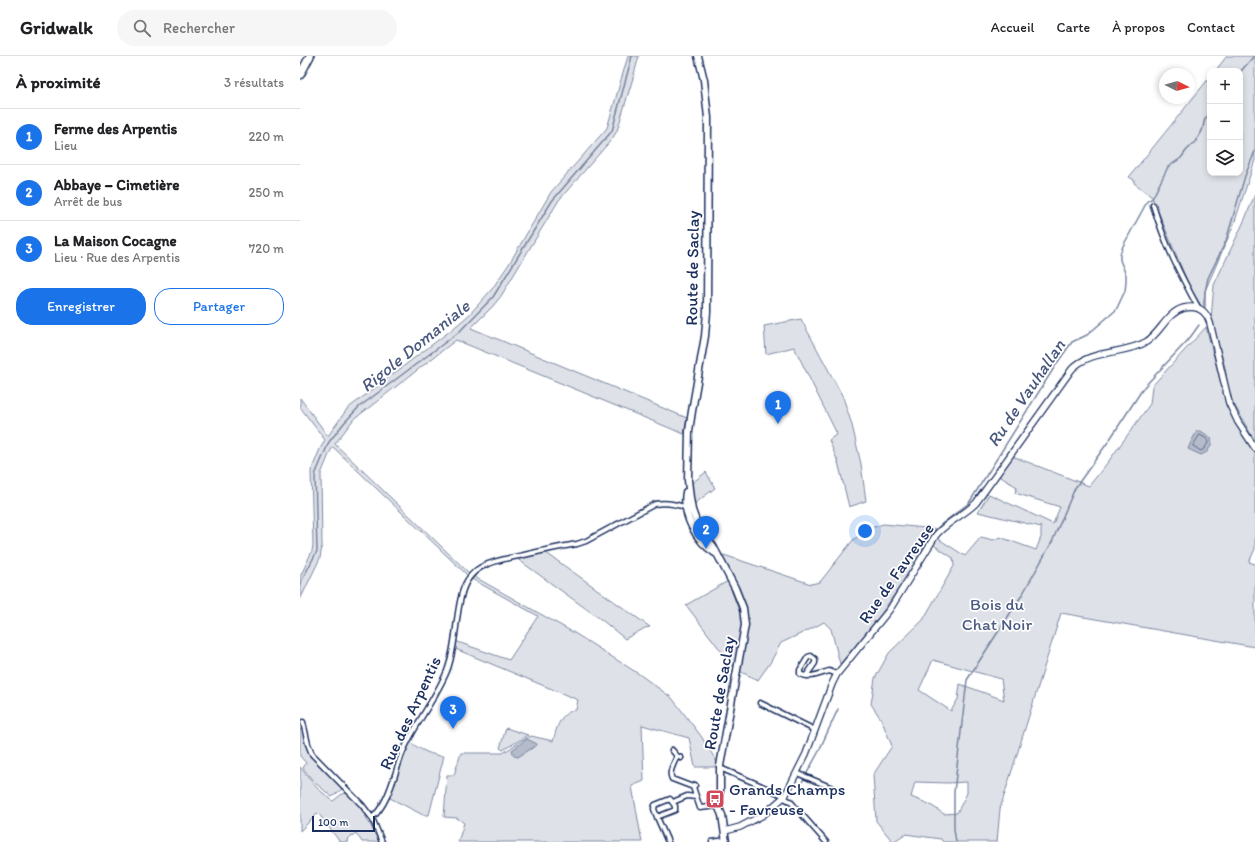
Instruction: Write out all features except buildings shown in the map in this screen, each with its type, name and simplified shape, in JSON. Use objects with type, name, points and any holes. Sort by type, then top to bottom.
[{"type":"main road","points":[[300,75],[310,56]]},
{"type":"main road","name":"Route de Saclay","points":[[698,56],[706,92],[708,118],[707,312],[705,336],[691,418],[686,508],[689,520],[694,530],[707,547],[716,554]]},
{"type":"main road","name":"Route de Saclay","points":[[688,480],[690,504],[694,518],[699,528],[713,546],[740,600],[744,613],[745,625],[720,768],[718,806],[725,831],[726,841]]},
{"type":"street","points":[[1152,205],[1163,236],[1179,273],[1199,308],[1205,313],[1210,323],[1229,403],[1238,422],[1255,448]]},
{"type":"street","name":"Rue de Favreuse","points":[[725,831],[740,826],[763,815],[785,796],[797,773],[837,674],[890,609],[936,535],[940,530],[969,510],[976,503],[1072,369],[1080,361],[1143,344],[1157,333],[1175,312],[1185,308],[1199,308]]},
{"type":"street","name":"Rue des Arpentis","points":[[678,504],[686,500]]},
{"type":"street","name":"Route de Saclay","points":[[686,500],[688,502],[691,515],[694,518]]},
{"type":"street","name":"Rue des Arpentis","points":[[372,818],[379,812],[403,752],[447,670],[452,653],[464,585],[477,569],[497,560],[577,544],[655,504],[678,504],[686,508]]},
{"type":"street","points":[[806,676],[815,663],[815,658],[812,656],[808,657],[800,670],[800,674],[804,676],[806,676],[811,676],[828,671],[837,674]]},
{"type":"street","points":[[760,703],[815,730]]},
{"type":"street","points":[[303,722],[312,754],[346,788],[372,818],[382,842]]},
{"type":"street","points":[[672,750],[679,757],[671,772],[672,779],[694,786],[700,808],[718,806]]},
{"type":"street","points":[[720,768],[785,796],[786,799],[790,800],[826,842]]},
{"type":"street","points":[[797,773],[837,790]]},
{"type":"street","points":[[673,802],[687,796],[696,797]]},
{"type":"street","points":[[657,817],[675,810],[675,806],[670,799],[655,805],[654,808],[657,817],[668,842]]},
{"type":"street","points":[[712,842],[726,841]]},
{"type":"green space","points":[[628,56],[639,56],[617,131],[612,139],[559,200],[501,296],[471,328],[687,418],[684,434],[456,340],[353,420],[335,444],[469,573],[467,575],[333,447],[321,474],[322,546],[320,558],[300,600],[300,577],[312,551],[313,545],[311,471],[325,440],[300,407],[300,398],[328,436],[347,409],[469,315],[492,289],[509,264],[551,192],[607,128]]},
{"type":"green space","points":[[1227,56],[1255,56],[1255,160],[1234,224],[1205,291],[1203,308],[1193,295],[1152,197],[1134,183],[1134,180],[1129,177],[1188,104],[1195,104],[1195,96],[1207,81],[1207,176],[1243,176],[1243,68],[1217,68]]},
{"type":"green space","points":[[1255,194],[1255,442],[1229,395],[1225,367],[1211,318],[1214,285]]},
{"type":"green space","points":[[801,319],[843,397],[852,425],[861,464],[866,501],[849,507],[838,462],[829,440],[837,434],[794,347],[766,354],[764,326]]},
{"type":"green space","name":"Bois du Chat Noir","points":[[1206,327],[1225,399],[1255,454],[1255,549],[1249,562],[1255,564],[1255,647],[1061,613],[1000,809],[997,842],[943,842],[941,839],[905,834],[893,842],[876,821],[873,775],[892,746],[881,719],[871,704],[875,678],[889,653],[923,620],[954,566],[953,558],[932,544],[937,538],[965,556],[981,537],[993,540],[1000,537],[1036,550],[1041,537],[1041,527],[978,512],[989,494],[1053,524],[1060,507],[1015,493],[1017,487],[999,476],[1001,471],[1012,456],[1089,486],[1150,404],[1152,386]],"holes":[[[933,660],[1001,679],[1004,700],[960,684],[958,699],[951,711],[919,690]],[[915,782],[967,782],[967,793],[957,813],[944,814],[929,804],[911,797]]]},
{"type":"green space","points":[[706,472],[715,488],[693,505],[692,483]]},
{"type":"green space","points":[[883,524],[937,529],[881,614],[840,664],[831,629],[824,622],[781,643],[770,663],[758,680],[739,671],[744,615],[721,555],[811,584],[820,582],[853,540],[868,529]]},
{"type":"green space","points":[[545,552],[650,627],[645,628],[625,639],[603,621],[516,558]]},
{"type":"green space","points":[[473,576],[576,634],[639,674],[672,698],[701,736],[717,762],[718,767],[695,767],[689,738],[642,725],[644,781],[632,786],[642,842],[458,842],[464,823],[457,818],[444,817],[447,775],[454,775],[461,753],[503,753],[531,736],[553,741],[560,721],[566,714],[576,710],[578,700],[453,648],[455,641],[509,660],[538,616],[470,578]]},
{"type":"green space","points":[[728,581],[742,622],[738,647],[736,649],[737,652],[734,668],[686,605]]},
{"type":"green space","points":[[506,728],[528,735],[503,750],[500,748]]},
{"type":"green space","points":[[300,729],[303,730],[315,759],[337,781],[342,789],[332,797],[313,781],[303,768],[306,763],[300,756]]},
{"type":"green space","points":[[410,742],[426,752],[444,756],[429,815],[423,815],[388,797]]},
{"type":"green space","points":[[300,767],[317,788],[333,801],[342,794],[348,793],[362,810],[379,842],[362,842],[356,833],[347,839],[348,842],[340,842],[318,813],[300,831]]},
{"type":"water","points":[[1197,431],[1201,431],[1211,438],[1212,444],[1207,452],[1201,455],[1188,449]]},
{"type":"water","points":[[527,739],[537,745],[518,757],[514,756],[512,750]]},
{"type":"waterway","name":"Rigole Domaniale","points":[[300,584],[317,551],[315,475],[329,442],[359,407],[459,332],[493,297],[552,201],[612,131],[632,56]]},
{"type":"waterway","name":"Ru de Vauhallan","points":[[1243,69],[1254,56]]},
{"type":"waterway","name":"Ru de Vauhallan","points":[[898,591],[934,531],[969,503],[1057,363],[1072,342],[1087,335],[1116,310],[1125,291],[1126,282],[1126,275],[1120,260],[1120,254],[1123,246],[1148,200],[1152,199],[1168,167],[1181,158],[1196,141],[1202,131],[1207,117]]},
{"type":"waterway","points":[[1205,308],[1205,292],[1208,278],[1226,241],[1245,176],[1255,151]]},
{"type":"waterway","points":[[1110,439],[1144,387],[1189,339],[1199,325]]},
{"type":"waterway","points":[[956,842],[954,829],[954,792],[967,680],[1022,595],[1052,542],[1075,488],[1108,442]]},
{"type":"waterway","name":"Ru de Vauhallan","points":[[886,610],[895,596]]},
{"type":"waterway","name":"Ru de Vauhallan","points":[[802,782],[818,753],[838,709]]},
{"type":"place","name":"Ferme des Arpentis","points":[[778,424]]},
{"type":"place","name":"Abbaye – Cimetière","points":[[706,549]]},
{"type":"place","name":"La Maison Cocagne","points":[[453,729]]},
{"type":"place","name":"Grands Champs - Favreuse","points":[[715,799]]}]
